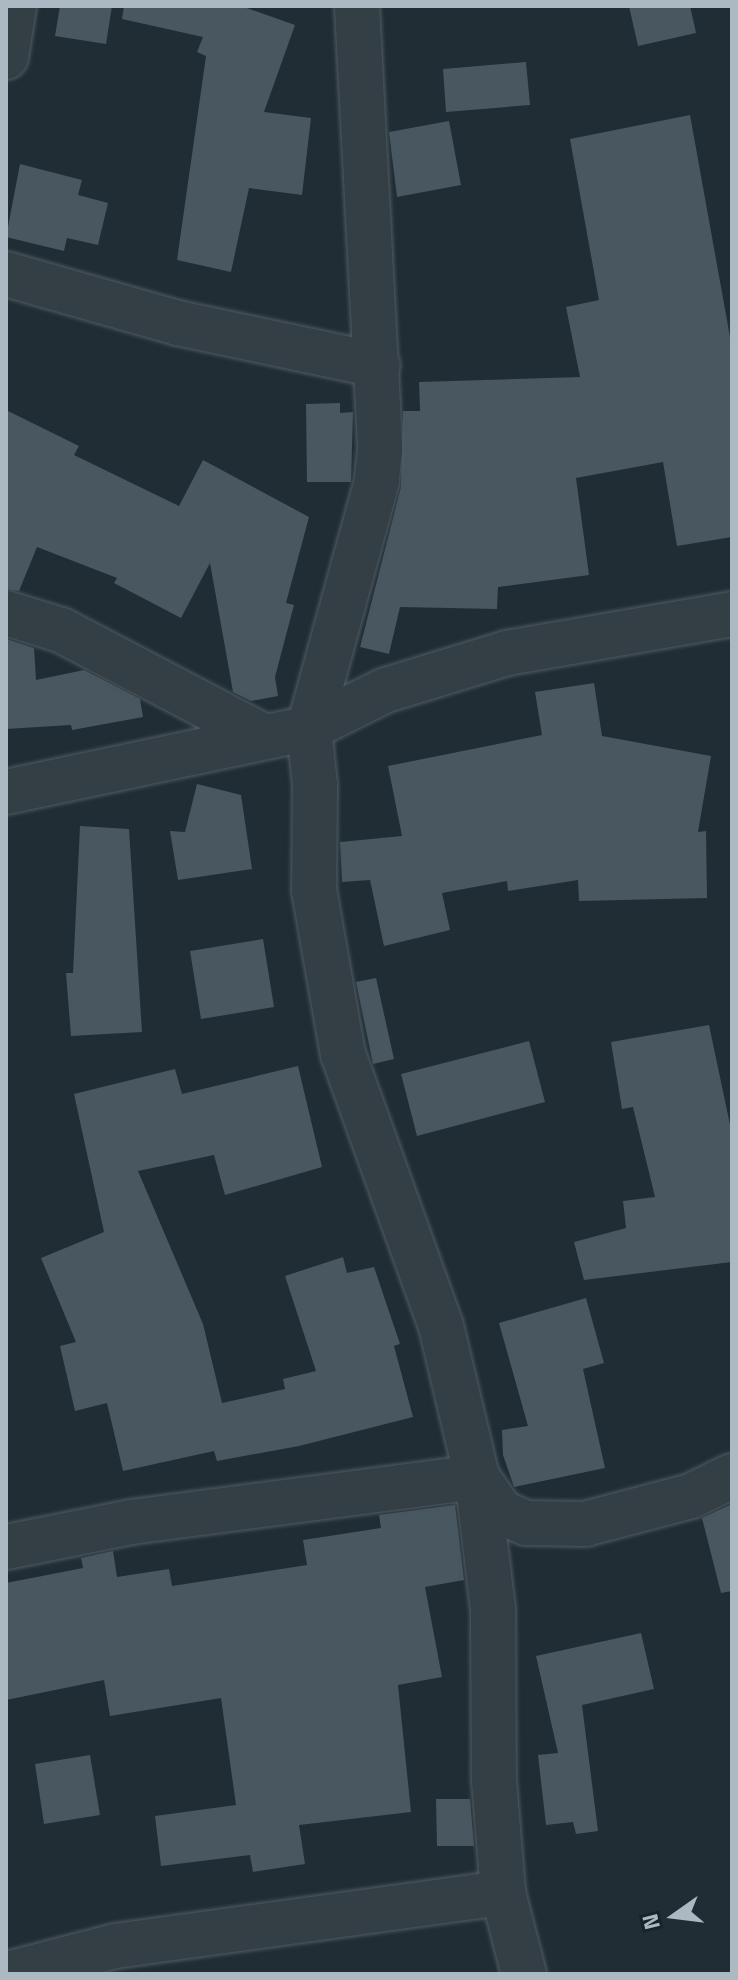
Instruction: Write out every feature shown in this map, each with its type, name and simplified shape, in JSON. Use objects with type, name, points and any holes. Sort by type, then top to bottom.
[{"type":"street","points":[[6,57],[14,6]]},
{"type":"street","points":[[357,6],[378,365],[377,481],[309,728],[315,785],[314,890],[343,1054],[441,1326],[477,1477],[493,1609],[494,1780],[503,1893],[524,1974]]},
{"type":"street","points":[[6,274],[178,323],[378,365]]},
{"type":"street","points":[[6,613],[61,630],[265,737]]},
{"type":"street","points":[[6,792],[309,728],[386,690],[507,653],[732,615]]},
{"type":"street","points":[[477,1477],[501,1512],[526,1523],[585,1524],[691,1496],[732,1476]]},
{"type":"street","points":[[6,1547],[131,1522],[477,1477]]},
{"type":"street","points":[[7,1974],[115,1946],[503,1893]]},
{"type":"building","points":[[60,6],[112,6],[106,44],[55,36]]},
{"type":"building","points":[[124,6],[241,6],[295,25],[264,112],[311,118],[302,195],[249,188],[231,272],[177,260],[206,56],[197,52],[203,37],[122,19]]},
{"type":"building","points":[[629,6],[690,6],[696,33],[638,46]]},
{"type":"building","points":[[526,62],[530,105],[446,112],[443,69]]},
{"type":"building","points":[[690,115],[732,348],[732,537],[677,546],[663,462],[576,478],[589,575],[498,587],[497,609],[400,607],[389,654],[360,647],[401,487],[403,411],[420,411],[419,382],[580,377],[566,307],[599,300],[570,139]]},
{"type":"building","points":[[449,121],[461,185],[397,197],[389,132]]},
{"type":"building","points":[[20,164],[82,180],[78,195],[108,203],[98,245],[67,238],[64,251],[6,237]]},
{"type":"building","points":[[340,403],[340,413],[353,412],[351,482],[307,482],[306,404]]},
{"type":"building","points":[[6,410],[79,446],[74,455],[179,506],[203,460],[309,517],[286,603],[294,605],[275,677],[278,696],[251,701],[233,692],[210,563],[181,618],[114,583],[117,578],[37,547],[19,591],[6,589]]},
{"type":"building","points":[[6,639],[34,648],[36,680],[84,670],[140,699],[143,717],[72,730],[71,725],[6,729]]},
{"type":"building","points":[[594,683],[602,736],[711,756],[698,832],[706,831],[707,898],[579,901],[578,880],[508,891],[507,881],[442,893],[450,930],[384,946],[370,880],[342,882],[340,842],[402,836],[388,766],[542,735],[535,692]]},
{"type":"building","points":[[197,784],[241,795],[252,869],[178,880],[170,831],[185,832]]},
{"type":"building","points":[[80,826],[129,829],[142,1032],[71,1036],[66,973],[73,973]]},
{"type":"building","points":[[263,939],[274,1007],[201,1019],[190,951]]},
{"type":"building","points":[[376,978],[394,1059],[373,1064],[356,982]]},
{"type":"building","points":[[709,1025],[732,1134],[732,1262],[584,1280],[574,1242],[626,1228],[623,1201],[655,1197],[633,1107],[622,1109],[611,1042]]},
{"type":"building","points":[[529,1041],[545,1102],[417,1136],[401,1074]]},
{"type":"building","points":[[298,1066],[322,1167],[225,1195],[214,1155],[138,1171],[203,1324],[222,1403],[285,1389],[283,1379],[316,1371],[285,1276],[343,1257],[347,1273],[374,1267],[400,1344],[394,1346],[413,1417],[299,1446],[217,1461],[214,1451],[123,1471],[107,1403],[75,1411],[60,1346],[76,1342],[41,1258],[104,1232],[74,1094],[175,1069],[182,1094]]},
{"type":"building","points":[[586,1298],[604,1363],[583,1369],[605,1468],[514,1487],[503,1455],[502,1430],[528,1426],[499,1323]]},
{"type":"building","points":[[732,1504],[732,1591],[721,1593],[702,1518]]},
{"type":"building","points":[[455,1505],[464,1580],[425,1587],[442,1677],[398,1685],[411,1812],[299,1825],[305,1864],[253,1872],[250,1855],[161,1866],[155,1816],[236,1805],[221,1698],[110,1716],[104,1680],[6,1700],[6,1583],[83,1568],[81,1558],[113,1551],[117,1577],[169,1569],[172,1586],[307,1565],[303,1540],[381,1528],[379,1515]]},
{"type":"building","points":[[641,1633],[654,1689],[582,1705],[598,1831],[576,1834],[573,1822],[546,1825],[538,1755],[558,1753],[536,1656]]},
{"type":"building","points":[[90,1755],[100,1815],[44,1824],[35,1764]]},
{"type":"building","points":[[436,1799],[470,1799],[474,1846],[437,1846]]}]
